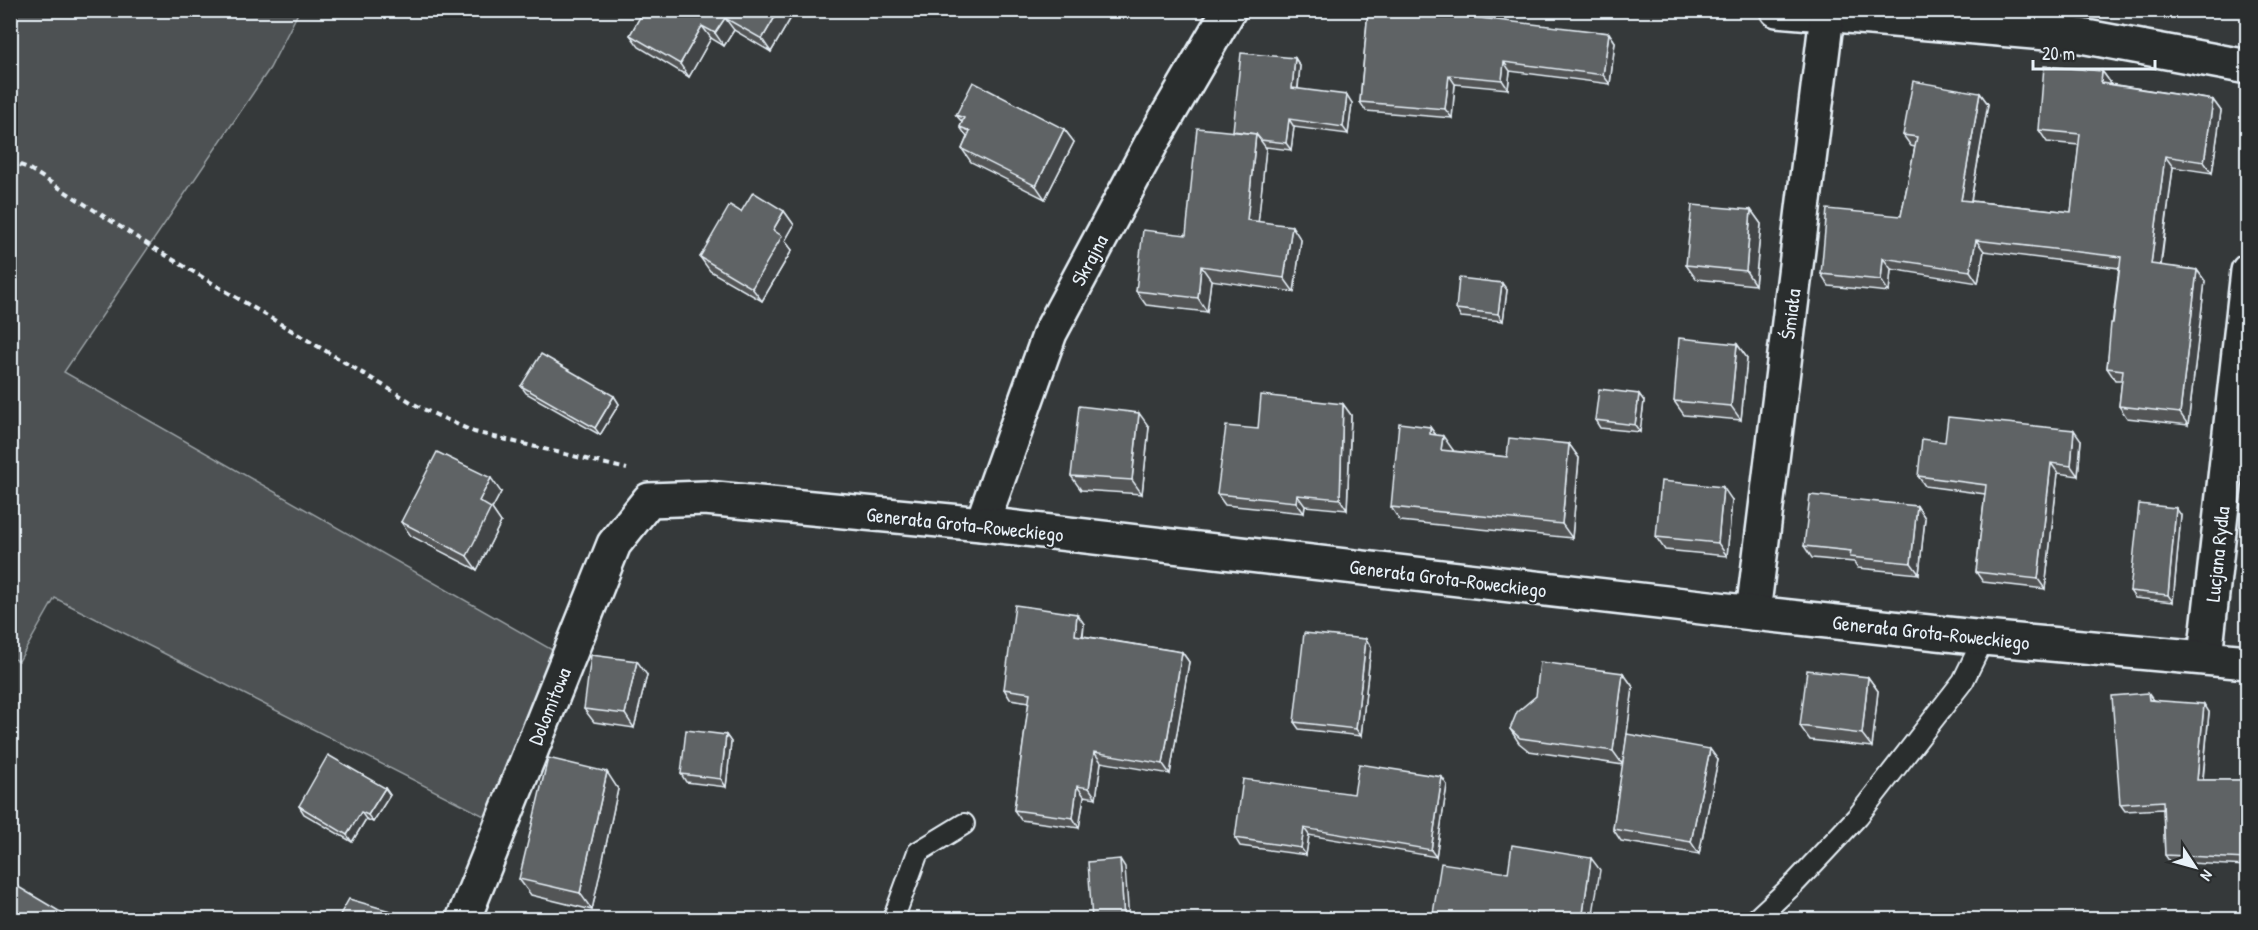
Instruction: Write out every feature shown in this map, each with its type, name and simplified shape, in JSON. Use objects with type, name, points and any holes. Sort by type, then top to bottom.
[{"type":"street","name":"Skrajna","points":[[982,525],[1050,333],[1151,144],[1229,10]]},
{"type":"street","points":[[1777,10],[2081,36],[2247,67]]},
{"type":"street","points":[[2062,10],[2081,36]]},
{"type":"street","name":"Śmiała","points":[[1753,613],[1827,15]]},
{"type":"street","name":"Lucjana Rydla","points":[[2205,657],[2247,271]]},
{"type":"street","name":"Generała Grota-Roweckiego","points":[[649,500],[705,498],[982,525],[1753,613],[1984,638],[2247,662]]},
{"type":"street","name":"Dolomitowa","points":[[463,920],[614,544],[649,500]]},
{"type":"lane","points":[[1755,920],[1796,882],[1858,816],[1964,681],[1984,638]]},
{"type":"lane","points":[[893,920],[918,852],[964,824]]},
{"type":"path","points":[[10,161],[28,168],[152,247],[421,408],[474,432],[627,469],[649,500]]},
{"type":"shaded area","points":[[10,11],[299,11],[270,68],[64,372],[554,651],[488,818],[55,598],[19,661],[11,658]]},
{"type":"building","points":[[644,10],[779,10],[762,39],[725,18],[715,33],[702,26],[680,64],[630,35]]},
{"type":"building","points":[[1368,10],[1411,10],[1609,33],[1603,75],[1504,62],[1502,80],[1449,75],[1445,109],[1360,102]]},
{"type":"building","points":[[1241,53],[1295,58],[1292,88],[1347,95],[1343,127],[1289,119],[1286,143],[1261,140],[1256,134],[1233,131]]},
{"type":"building","points":[[2044,66],[2102,71],[2101,83],[2213,100],[2204,162],[2165,156],[2151,264],[2197,270],[2180,413],[2119,406],[2123,370],[2107,368],[2121,257],[1976,240],[1970,271],[1883,258],[1881,280],[1821,274],[1827,209],[1901,216],[1917,137],[1903,135],[1913,81],[1980,93],[1961,200],[2071,212],[2080,134],[2039,130]]},
{"type":"building","points":[[973,82],[1064,129],[1036,186],[962,149],[970,131],[960,127],[964,118],[956,115]]},
{"type":"building","points":[[1197,128],[1256,134],[1247,220],[1292,226],[1284,278],[1201,266],[1198,298],[1136,291],[1143,230],[1186,235]]},
{"type":"building","points":[[753,192],[784,211],[773,230],[782,236],[752,288],[700,257],[730,205],[741,212]]},
{"type":"building","points":[[1692,205],[1751,210],[1746,271],[1686,265]]},
{"type":"building","points":[[1459,278],[1502,283],[1498,314],[1456,309]]},
{"type":"building","points":[[1679,338],[1737,344],[1731,406],[1674,401]]},
{"type":"building","points":[[541,354],[614,396],[595,428],[521,386]]},
{"type":"building","points":[[1599,389],[1639,394],[1635,425],[1595,420]]},
{"type":"building","points":[[1261,395],[1343,404],[1340,499],[1297,495],[1296,502],[1217,494],[1226,426],[1258,429]]},
{"type":"building","points":[[1079,406],[1139,413],[1132,480],[1071,476]]},
{"type":"building","points":[[1948,417],[2074,430],[2071,466],[2051,463],[2038,579],[1976,572],[1986,485],[1918,476],[1922,439],[1945,442]]},
{"type":"building","points":[[1399,423],[1430,427],[1430,434],[1443,436],[1441,450],[1507,457],[1509,438],[1569,444],[1562,524],[1391,507]]},
{"type":"building","points":[[437,452],[491,478],[479,501],[491,508],[467,556],[401,522]]},
{"type":"building","points":[[1661,481],[1723,487],[1718,543],[1656,537]]},
{"type":"building","points":[[1810,495],[1917,506],[1911,563],[1850,557],[1851,551],[1804,546]]},
{"type":"building","points":[[2139,504],[2176,508],[2168,595],[2130,591]]},
{"type":"building","points":[[1015,605],[1077,614],[1075,635],[1182,652],[1163,764],[1094,752],[1089,788],[1077,786],[1073,818],[1014,810],[1030,693],[1004,689]]},
{"type":"building","points":[[1304,633],[1366,639],[1356,729],[1294,722]]},
{"type":"building","points":[[591,655],[637,661],[625,714],[584,709]]},
{"type":"building","points":[[1540,662],[1623,673],[1613,751],[1520,738],[1510,729],[1517,712],[1536,696]]},
{"type":"building","points":[[1807,670],[1868,677],[1862,734],[1800,726]]},
{"type":"building","points":[[2148,693],[2149,700],[2204,704],[2197,780],[2247,780],[2247,859],[2165,855],[2163,801],[2120,804],[2112,696]]},
{"type":"building","points":[[686,730],[726,735],[721,779],[681,774]]},
{"type":"building","points":[[1627,734],[1710,749],[1691,842],[1613,829]]},
{"type":"building","points":[[328,755],[385,788],[368,815],[361,812],[347,835],[299,806]]},
{"type":"building","points":[[548,758],[607,772],[580,893],[519,879]]},
{"type":"building","points":[[1359,764],[1442,777],[1431,850],[1304,828],[1301,848],[1235,838],[1243,779],[1354,794]]},
{"type":"building","points":[[1512,845],[1591,858],[1582,920],[1432,920],[1441,863],[1508,873]]},
{"type":"building","points":[[1120,859],[1124,920],[1092,920],[1088,862]]},
{"type":"building","points":[[10,882],[74,920],[10,920]]},
{"type":"building","points":[[349,899],[404,915],[401,920],[337,920]]}]
